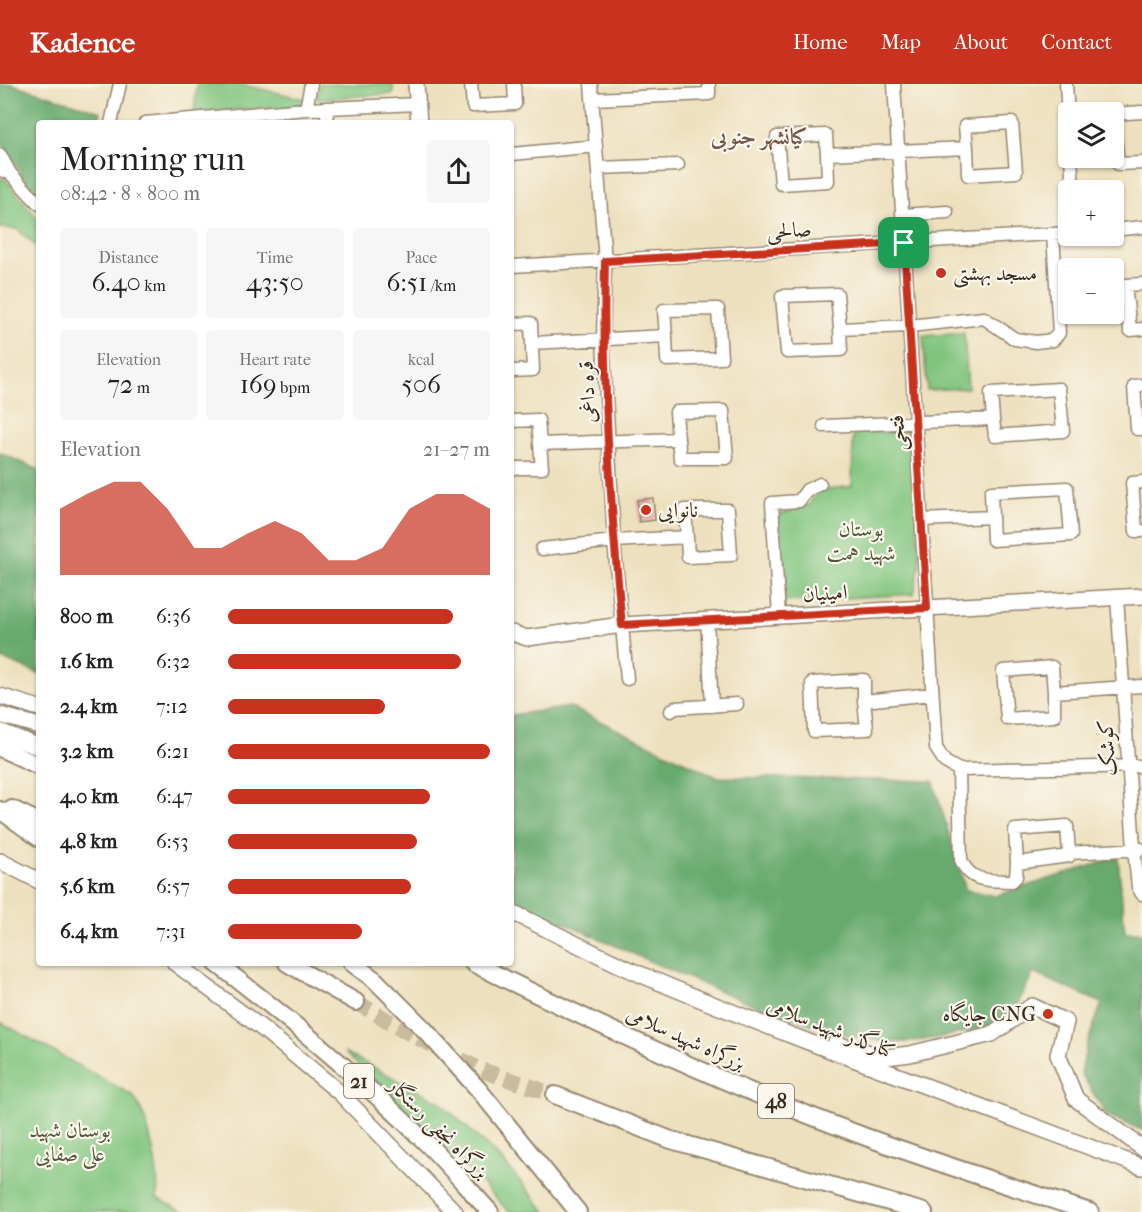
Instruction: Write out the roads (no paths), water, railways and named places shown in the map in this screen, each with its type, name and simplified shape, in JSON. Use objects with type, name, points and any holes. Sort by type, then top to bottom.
[{"type":"highway","points":[[0,732],[36,746]]},
{"type":"highway","points":[[0,748],[36,765]]},
{"type":"highway","points":[[0,803],[36,821]]},
{"type":"highway","points":[[0,810],[36,836]]},
{"type":"highway","name":"بزرگراه نجفی رستگار","points":[[220,966],[266,1000],[343,1065],[420,1136],[490,1212]]},
{"type":"highway","points":[[292,966],[356,1002]]},
{"type":"highway","points":[[356,966],[375,980],[424,1029],[479,1090],[578,1212]]},
{"type":"highway","name":"بزرگراه شهید سلامی","points":[[479,966],[557,1005],[744,1088],[866,1137],[1090,1212]]},
{"type":"highway","points":[[555,1095],[671,1140],[924,1212]]},
{"type":"main road","points":[[416,84],[419,120]]},
{"type":"main road","name":"امینیان","points":[[514,634],[527,638],[622,625],[1142,596]]},
{"type":"main road","points":[[0,696],[36,707]]},
{"type":"main road","points":[[0,715],[36,725]]},
{"type":"main road","points":[[0,861],[36,879]]},
{"type":"main road","name":"کنارگذر شهید سلامی","points":[[514,913],[641,974],[775,1028],[1142,1167]]},
{"type":"main road","points":[[179,966],[264,1029],[340,1093],[455,1212]]},
{"type":"main road","points":[[775,1028],[886,1057],[910,1054],[992,1035],[1032,1006],[1066,1022],[1058,1054],[1076,1099],[1142,1148]]},
{"type":"street","points":[[112,120],[120,84]]},
{"type":"street","points":[[306,109],[311,84]]},
{"type":"street","points":[[471,84],[473,106],[515,104],[514,84]]},
{"type":"street","name":"قره داغی","points":[[591,84],[605,261],[603,340],[614,541],[627,679]]},
{"type":"street","name":"فتحی","points":[[894,84],[936,748],[945,762],[958,770]]},
{"type":"street","points":[[1066,84],[1067,102]]},
{"type":"street","points":[[593,99],[709,89]]},
{"type":"street","points":[[205,120],[306,109],[417,104]]},
{"type":"street","points":[[326,108],[328,120]]},
{"type":"street","points":[[1124,114],[1142,112]]},
{"type":"street","points":[[1012,123],[1016,172],[968,175],[967,148],[965,126],[1012,123]]},
{"type":"street","points":[[826,135],[827,154],[828,181],[781,184],[777,137],[826,135]]},
{"type":"street","points":[[514,154],[596,146]]},
{"type":"street","points":[[827,154],[967,148]]},
{"type":"street","points":[[0,155],[5,172],[36,201]]},
{"type":"street","points":[[1124,164],[1142,163]]},
{"type":"street","points":[[598,168],[678,165]]},
{"type":"street","points":[[902,215],[947,212]]},
{"type":"street","points":[[1124,229],[1142,227]]},
{"type":"street","points":[[840,329],[909,326],[984,318],[1015,339],[1036,342],[1057,338],[1053,234]]},
{"type":"street","name":"صالحی","points":[[514,266],[1058,234]]},
{"type":"street","points":[[1142,284],[1125,285],[1130,330],[1142,330]]},
{"type":"street","points":[[837,294],[840,329],[841,350],[787,352],[782,296],[837,294]]},
{"type":"street","points":[[718,309],[721,358],[667,360],[666,336],[664,310],[718,309]]},
{"type":"street","points":[[514,324],[531,323],[533,370],[514,371]]},
{"type":"street","points":[[532,342],[666,336]]},
{"type":"street","points":[[1142,385],[1134,386],[1137,429],[1142,429]]},
{"type":"street","points":[[1059,389],[1063,431],[995,436],[993,419],[991,393],[1059,389]]},
{"type":"street","points":[[723,411],[727,458],[680,458],[678,439],[676,412],[723,411]]},
{"type":"street","points":[[824,426],[993,419]]},
{"type":"street","points":[[514,421],[538,420],[542,468],[514,468]]},
{"type":"street","points":[[540,444],[678,439]]},
{"type":"street","points":[[1142,482],[1132,483],[1136,531],[1142,531]]},
{"type":"street","points":[[779,616],[772,503],[800,501],[807,490],[820,484]]},
{"type":"street","points":[[1067,488],[1071,535],[993,540],[992,518],[991,492],[1067,488]]},
{"type":"street","points":[[685,510],[728,510],[731,555],[688,557],[687,537],[685,510]]},
{"type":"street","points":[[921,520],[992,518]]},
{"type":"street","points":[[542,549],[614,541],[687,537]]},
{"type":"street","name":"کوشک","points":[[1117,597],[1127,767],[1138,849],[1138,887],[1142,894]]},
{"type":"street","points":[[707,620],[712,706]]},
{"type":"street","points":[[1052,667],[1054,692],[1054,716],[1007,719],[1003,671],[1052,667]]},
{"type":"street","points":[[864,680],[864,701],[867,729],[814,731],[812,683],[864,680]]},
{"type":"street","points":[[1054,692],[1142,686]]},
{"type":"street","points":[[864,701],[932,694]]},
{"type":"street","points":[[671,711],[675,708],[738,705]]},
{"type":"street","points":[[1017,863],[1070,856],[1066,826],[1015,830],[1017,871],[1012,881],[975,879],[968,873],[961,860],[958,770],[1142,766]]},
{"type":"street","points":[[1069,853],[1138,849]]},
{"type":"tunnel","points":[[356,1002],[411,1034],[481,1070],[555,1095]]},
{"type":"place","name":"مسجد بهشتی","points":[[941,273]]},
{"type":"place","name":"نانوایی","points":[[646,510]]},
{"type":"place","name":"جایگاه CNG","points":[[1048,1014]]},
{"type":"district","name":"کیانشهر جنوبی","points":[[759,137]]},
{"type":"park label","name":"بوستان شهید همت","points":[[861,541]]},
{"type":"park label","name":"بوستان شهید علی صفایی","points":[[70,1142]]}]
